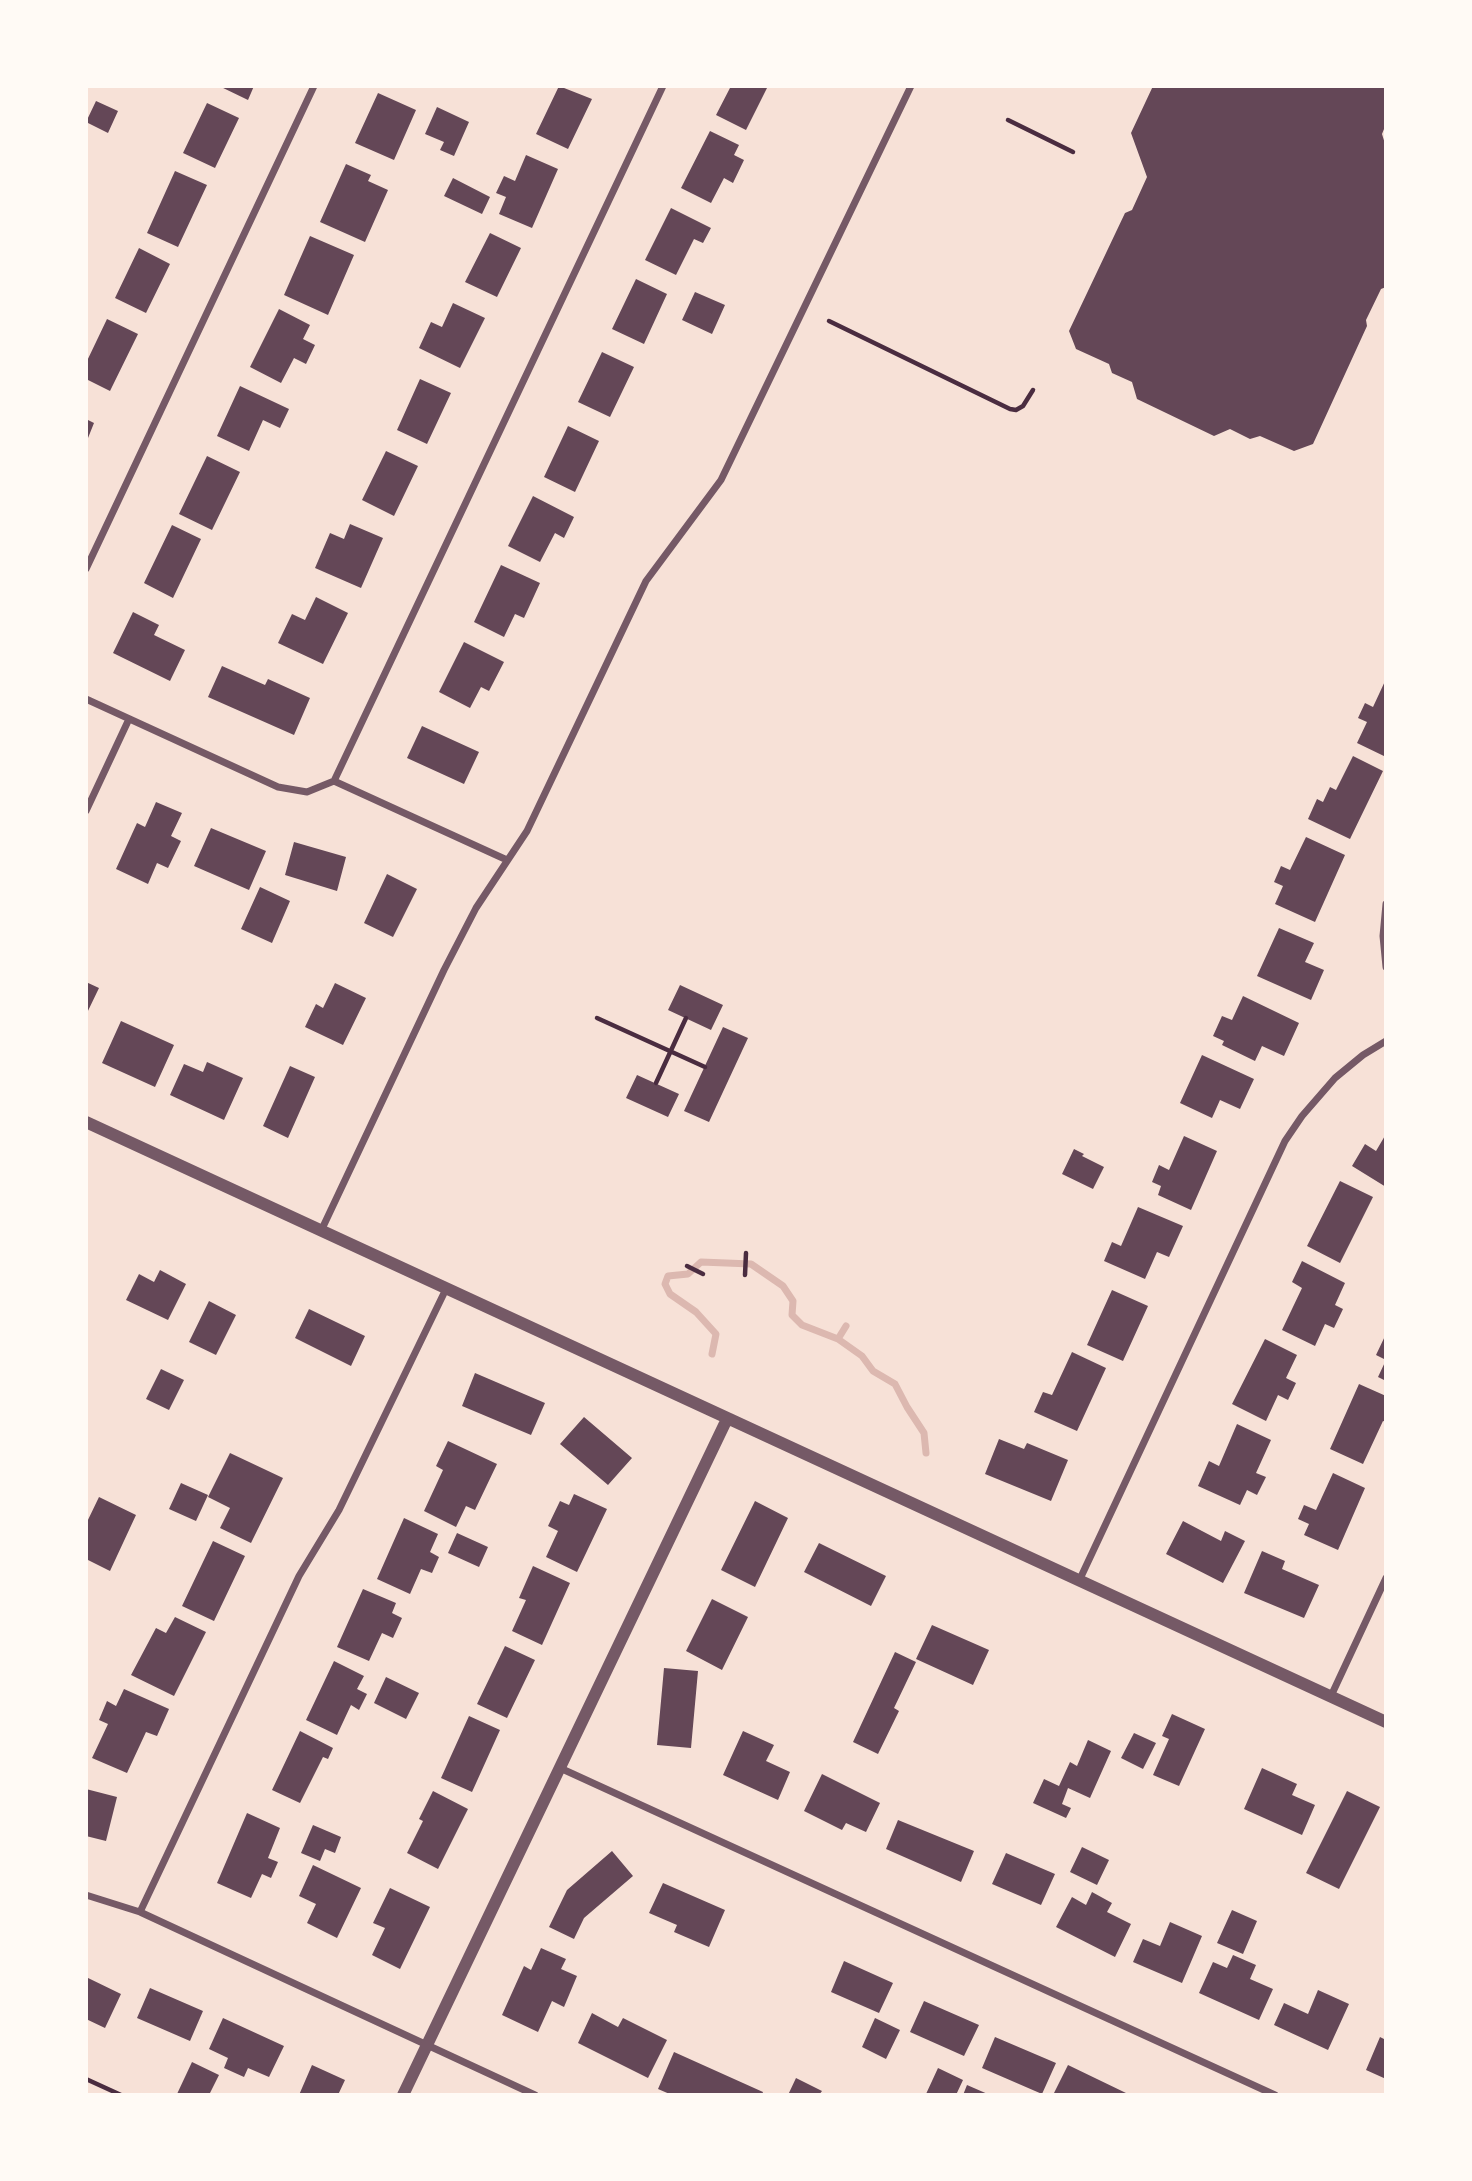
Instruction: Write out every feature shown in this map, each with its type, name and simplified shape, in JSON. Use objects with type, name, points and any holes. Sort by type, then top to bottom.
[{"type":"street","points":[[86,569],[314,86]]},
{"type":"street","points":[[86,699],[278,787],[307,792],[334,781],[663,86]]},
{"type":"street","points":[[321,1231],[444,970],[476,908],[527,831],[646,581],[721,480],[911,86]]},
{"type":"street","points":[[86,811],[129,719]]},
{"type":"street","points":[[334,781],[507,860]]},
{"type":"street","points":[[1386,904],[1383,936],[1386,967]]},
{"type":"street","points":[[1079,1581],[1284,1141],[1301,1116],[1335,1078],[1363,1055],[1386,1041]]},
{"type":"street","points":[[86,1122],[1386,1722]]},
{"type":"street","points":[[141,1912],[299,1576],[339,1510],[446,1289]]},
{"type":"street","points":[[403,2095],[727,1419]]},
{"type":"street","points":[[1331,1696],[1386,1578]]},
{"type":"street","points":[[560,1768],[1275,2095]]},
{"type":"street","points":[[86,1895],[141,1912],[535,2095]]},
{"type":"path","points":[[1008,120],[1073,152]]},
{"type":"path","points":[[829,321],[1010,409],[1016,410],[1023,406],[1033,390]]},
{"type":"path","points":[[597,1018],[705,1067]]},
{"type":"path","points":[[656,1083],[686,1018]]},
{"type":"path","points":[[746,1253],[746,1275]]},
{"type":"path","points":[[687,1266],[703,1274]]},
{"type":"path","points":[[86,2079],[121,2095]]},
{"type":"building","points":[[219,86],[254,86],[248,100]]},
{"type":"building","points":[[559,86],[592,99],[568,149],[536,134]]},
{"type":"building","points":[[731,86],[768,86],[746,130],[716,115]]},
{"type":"building","points":[[1153,86],[1386,86],[1386,124],[1382,134],[1386,147],[1386,287],[1381,289],[1366,320],[1367,326],[1313,444],[1294,451],[1260,436],[1250,439],[1230,429],[1214,436],[1137,399],[1132,382],[1112,373],[1109,364],[1076,349],[1069,331],[1125,213],[1132,210],[1147,177],[1131,133]]},
{"type":"building","points":[[378,93],[416,110],[394,160],[355,143]]},
{"type":"building","points":[[96,101],[118,111],[108,133],[86,122]]},
{"type":"building","points":[[207,103],[239,118],[215,168],[183,153]]},
{"type":"building","points":[[437,107],[469,122],[454,156],[440,150],[444,142],[425,134]]},
{"type":"building","points":[[710,131],[739,145],[734,155],[744,160],[733,183],[724,178],[711,203],[681,188]]},
{"type":"building","points":[[526,155],[558,169],[532,228],[499,214],[506,197],[496,193],[504,176],[515,181]]},
{"type":"building","points":[[346,164],[371,175],[368,181],[388,190],[365,242],[320,222]]},
{"type":"building","points":[[175,171],[207,185],[178,247],[147,233]]},
{"type":"building","points":[[453,178],[490,197],[482,214],[444,196]]},
{"type":"building","points":[[671,208],[711,228],[703,243],[694,239],[676,275],[645,260]]},
{"type":"building","points":[[490,233],[521,248],[497,297],[465,282]]},
{"type":"building","points":[[310,236],[354,255],[328,315],[284,295]]},
{"type":"building","points":[[139,248],[170,264],[146,313],[115,298]]},
{"type":"building","points":[[636,279],[667,294],[644,344],[612,329]]},
{"type":"building","points":[[695,292],[725,305],[712,334],[682,320]]},
{"type":"building","points":[[453,303],[485,318],[460,368],[419,348],[431,322],[442,327]]},
{"type":"building","points":[[279,309],[310,325],[303,339],[315,345],[306,364],[294,358],[281,383],[250,367]]},
{"type":"building","points":[[107,319],[138,334],[110,391],[86,379],[86,363]]},
{"type":"building","points":[[602,352],[634,367],[610,417],[578,402]]},
{"type":"building","points":[[420,379],[451,393],[427,444],[397,430]]},
{"type":"building","points":[[240,386],[289,409],[280,428],[263,420],[249,451],[217,436]]},
{"type":"building","points":[[86,419],[94,423],[86,443]]},
{"type":"building","points":[[568,426],[599,441],[575,492],[544,477]]},
{"type":"building","points":[[386,451],[418,466],[394,516],[362,500]]},
{"type":"building","points":[[207,456],[240,472],[212,530],[179,514]]},
{"type":"building","points":[[533,496],[574,517],[564,538],[555,533],[540,562],[508,546]]},
{"type":"building","points":[[350,524],[383,538],[361,588],[315,568],[330,533],[344,539]]},
{"type":"building","points":[[172,525],[201,539],[173,598],[144,583]]},
{"type":"building","points":[[501,565],[540,583],[524,618],[515,614],[504,637],[474,622]]},
{"type":"building","points":[[316,597],[348,613],[323,664],[278,643],[292,614],[305,620]]},
{"type":"building","points":[[133,612],[159,625],[154,635],[185,650],[170,681],[113,653]]},
{"type":"building","points":[[464,642],[504,662],[489,691],[481,687],[470,708],[439,692]]},
{"type":"building","points":[[222,666],[265,685],[268,679],[310,698],[294,735],[208,697]]},
{"type":"building","points":[[1386,679],[1386,757],[1357,743],[1367,722],[1358,718],[1365,703],[1373,707]]},
{"type":"building","points":[[422,726],[479,752],[464,784],[407,758]]},
{"type":"building","points":[[1353,756],[1383,771],[1350,839],[1308,819],[1317,799],[1323,802],[1330,787],[1336,790]]},
{"type":"building","points":[[156,802],[182,813],[171,836],[181,841],[168,868],[157,863],[148,884],[116,869],[137,823],[145,827]]},
{"type":"building","points":[[211,828],[266,851],[249,890],[194,866]]},
{"type":"building","points":[[1306,837],[1345,855],[1315,922],[1275,904],[1283,886],[1274,882],[1281,866],[1290,870]]},
{"type":"building","points":[[294,842],[346,857],[337,891],[285,875]]},
{"type":"building","points":[[387,874],[417,889],[393,937],[364,923]]},
{"type":"building","points":[[260,887],[290,901],[272,943],[241,929]]},
{"type":"building","points":[[1279,928],[1314,943],[1305,962],[1324,970],[1311,1000],[1257,976]]},
{"type":"building","points":[[86,982],[99,988],[86,1015]]},
{"type":"building","points":[[335,983],[366,998],[343,1045],[305,1027],[316,1004],[323,1008]]},
{"type":"building","points":[[680,985],[723,1005],[711,1030],[668,1010]]},
{"type":"building","points":[[1243,996],[1299,1023],[1284,1056],[1262,1046],[1255,1061],[1222,1045],[1224,1041],[1213,1036],[1222,1016],[1232,1020]]},
{"type":"building","points":[[121,1021],[174,1045],[155,1087],[102,1063]]},
{"type":"building","points":[[723,1027],[748,1038],[709,1122],[684,1111]]},
{"type":"building","points":[[1202,1055],[1254,1079],[1240,1109],[1220,1100],[1212,1118],[1180,1103]]},
{"type":"building","points":[[207,1062],[243,1078],[224,1120],[170,1095],[184,1064],[203,1072]]},
{"type":"building","points":[[290,1066],[315,1077],[288,1138],[263,1126]]},
{"type":"building","points":[[637,1075],[679,1094],[668,1117],[626,1098]]},
{"type":"building","points":[[1386,1134],[1386,1187],[1352,1166],[1365,1144],[1376,1151]]},
{"type":"building","points":[[1184,1136],[1217,1151],[1191,1210],[1158,1195],[1161,1186],[1152,1182],[1159,1165],[1169,1170]]},
{"type":"building","points":[[1074,1149],[1104,1167],[1093,1189],[1062,1174]]},
{"type":"building","points":[[1340,1181],[1373,1197],[1340,1263],[1307,1246]]},
{"type":"building","points":[[1138,1207],[1183,1226],[1169,1257],[1157,1252],[1145,1279],[1104,1261],[1112,1242],[1121,1246]]},
{"type":"building","points":[[1302,1261],[1345,1283],[1335,1305],[1343,1309],[1334,1328],[1325,1324],[1315,1346],[1282,1330],[1302,1288],[1292,1282]]},
{"type":"building","points":[[160,1270],[186,1284],[168,1320],[126,1300],[139,1274],[154,1282]]},
{"type":"building","points":[[1112,1290],[1148,1306],[1123,1361],[1087,1345]]},
{"type":"building","points":[[209,1301],[236,1315],[216,1355],[189,1342]]},
{"type":"building","points":[[309,1309],[365,1336],[351,1366],[295,1338]]},
{"type":"building","points":[[1386,1334],[1386,1360],[1376,1355]]},
{"type":"building","points":[[1265,1339],[1297,1355],[1286,1378],[1296,1383],[1288,1400],[1278,1395],[1266,1421],[1232,1404]]},
{"type":"building","points":[[1072,1352],[1106,1368],[1077,1431],[1034,1412],[1043,1392],[1052,1395]]},
{"type":"building","points":[[1386,1360],[1386,1381],[1378,1377]]},
{"type":"building","points":[[161,1369],[184,1380],[169,1410],[146,1399]]},
{"type":"building","points":[[475,1373],[545,1403],[531,1435],[462,1406]]},
{"type":"building","points":[[1359,1384],[1386,1396],[1386,1422],[1383,1421],[1363,1464],[1330,1449]]},
{"type":"building","points":[[584,1417],[632,1458],[608,1485],[560,1444]]},
{"type":"building","points":[[1237,1424],[1271,1440],[1256,1473],[1266,1477],[1257,1495],[1247,1490],[1240,1505],[1198,1486],[1209,1461],[1219,1466]]},
{"type":"building","points":[[999,1439],[1024,1449],[1027,1443],[1068,1460],[1051,1501],[985,1474]]},
{"type":"building","points":[[448,1441],[497,1464],[475,1510],[466,1506],[456,1527],[424,1511],[443,1470],[436,1466]]},
{"type":"building","points":[[230,1453],[283,1478],[251,1543],[220,1528],[230,1508],[208,1497]]},
{"type":"building","points":[[1333,1473],[1365,1488],[1338,1550],[1304,1535],[1309,1524],[1298,1519],[1304,1505],[1316,1510]]},
{"type":"building","points":[[181,1483],[208,1495],[196,1521],[169,1509]]},
{"type":"building","points":[[574,1494],[607,1509],[577,1572],[546,1557],[558,1531],[548,1526],[560,1501],[569,1505]]},
{"type":"building","points":[[99,1497],[136,1515],[110,1571],[86,1559],[86,1524]]},
{"type":"building","points":[[755,1501],[788,1518],[755,1587],[721,1570]]},
{"type":"building","points":[[404,1518],[438,1534],[430,1552],[439,1557],[432,1573],[421,1569],[410,1594],[377,1579]]},
{"type":"building","points":[[1183,1521],[1221,1541],[1225,1531],[1245,1541],[1223,1583],[1166,1554]]},
{"type":"building","points":[[457,1533],[488,1547],[479,1567],[448,1553]]},
{"type":"building","points":[[213,1541],[245,1556],[214,1621],[182,1606]]},
{"type":"building","points":[[819,1543],[886,1576],[871,1606],[804,1572]]},
{"type":"building","points":[[1262,1551],[1285,1561],[1282,1569],[1319,1585],[1304,1618],[1244,1593]]},
{"type":"building","points":[[533,1566],[570,1583],[542,1645],[512,1631],[526,1600],[519,1598]]},
{"type":"building","points":[[363,1589],[396,1603],[392,1613],[402,1618],[393,1638],[382,1633],[369,1661],[337,1647]]},
{"type":"building","points":[[712,1599],[748,1617],[722,1670],[686,1651]]},
{"type":"building","points":[[175,1617],[206,1632],[174,1696],[131,1675],[156,1628],[166,1633]]},
{"type":"building","points":[[932,1625],[989,1650],[973,1685],[916,1659]]},
{"type":"building","points":[[505,1646],[535,1660],[507,1718],[477,1704]]},
{"type":"building","points":[[895,1652],[916,1662],[894,1708],[899,1711],[878,1754],[853,1742]]},
{"type":"building","points":[[334,1661],[364,1676],[357,1689],[367,1694],[359,1710],[351,1705],[337,1735],[306,1720]]},
{"type":"building","points":[[664,1668],[698,1671],[691,1748],[657,1745]]},
{"type":"building","points":[[386,1677],[419,1693],[406,1719],[374,1703]]},
{"type":"building","points":[[124,1689],[169,1709],[157,1736],[146,1732],[127,1773],[92,1758],[108,1724],[99,1720],[107,1701],[116,1706]]},
{"type":"building","points":[[1172,1714],[1205,1729],[1179,1786],[1153,1775],[1169,1739],[1162,1736]]},
{"type":"building","points":[[469,1716],[500,1730],[472,1792],[441,1778]]},
{"type":"building","points":[[300,1731],[333,1748],[328,1759],[323,1757],[300,1803],[272,1790]]},
{"type":"building","points":[[743,1731],[774,1745],[766,1761],[790,1772],[778,1800],[723,1775]]},
{"type":"building","points":[[1134,1733],[1156,1743],[1143,1769],[1121,1758]]},
{"type":"building","points":[[1088,1740],[1111,1751],[1090,1798],[1068,1788],[1062,1804],[1071,1808],[1066,1818],[1033,1803],[1044,1779],[1059,1786],[1070,1762],[1077,1766]]},
{"type":"building","points":[[1262,1768],[1297,1784],[1292,1795],[1315,1805],[1302,1835],[1244,1809]]},
{"type":"building","points":[[822,1774],[880,1803],[866,1832],[846,1823],[842,1830],[804,1811]]},
{"type":"building","points":[[86,1789],[117,1797],[106,1841],[86,1836]]},
{"type":"building","points":[[433,1791],[468,1809],[438,1869],[407,1853],[423,1821],[419,1819]]},
{"type":"building","points":[[1347,1791],[1380,1807],[1339,1889],[1306,1873]]},
{"type":"building","points":[[247,1813],[280,1828],[268,1858],[278,1862],[271,1878],[262,1874],[251,1898],[217,1883]]},
{"type":"building","points":[[898,1820],[974,1851],[961,1882],[886,1849]]},
{"type":"building","points":[[313,1825],[341,1837],[335,1853],[325,1849],[320,1861],[301,1853]]},
{"type":"building","points":[[1082,1847],[1109,1860],[1097,1885],[1070,1872]]},
{"type":"building","points":[[612,1851],[633,1876],[584,1918],[574,1939],[549,1927],[567,1890]]},
{"type":"building","points":[[1006,1853],[1055,1874],[1041,1905],[992,1884]]},
{"type":"building","points":[[313,1865],[361,1888],[337,1938],[307,1923],[316,1904],[299,1896]]},
{"type":"building","points":[[663,1883],[725,1910],[709,1947],[674,1932],[677,1925],[649,1913]]},
{"type":"building","points":[[390,1888],[430,1907],[400,1969],[372,1955],[385,1928],[373,1923]]},
{"type":"building","points":[[1092,1892],[1112,1903],[1107,1912],[1131,1924],[1115,1957],[1056,1927],[1072,1897],[1086,1905]]},
{"type":"building","points":[[1232,1910],[1257,1921],[1243,1954],[1217,1943]]},
{"type":"building","points":[[1170,1922],[1202,1936],[1182,1983],[1133,1962],[1143,1939],[1160,1946]]},
{"type":"building","points":[[541,1948],[566,1959],[561,1969],[577,1976],[564,2007],[552,2001],[538,2032],[502,2015],[524,1966],[531,1970]]},
{"type":"building","points":[[1233,1955],[1256,1965],[1250,1979],[1273,1989],[1259,2020],[1199,1993],[1213,1962],[1227,1968]]},
{"type":"building","points":[[844,1961],[893,1983],[879,2013],[831,1992]]},
{"type":"building","points":[[86,1977],[121,1994],[105,2028],[86,2019]]},
{"type":"building","points":[[150,1988],[203,2011],[190,2041],[137,2018]]},
{"type":"building","points":[[1318,1990],[1349,2004],[1328,2050],[1274,2025],[1284,2003],[1308,2014]]},
{"type":"building","points":[[924,2001],[979,2025],[964,2056],[910,2032]]},
{"type":"building","points":[[592,2013],[618,2027],[623,2018],[667,2040],[648,2078],[578,2043]]},
{"type":"building","points":[[223,2018],[284,2046],[269,2077],[248,2068],[244,2077],[224,2068],[228,2058],[209,2049]]},
{"type":"building","points":[[875,2018],[900,2030],[886,2059],[862,2047]]},
{"type":"building","points":[[995,2037],[1056,2063],[1042,2094],[982,2068]]},
{"type":"building","points":[[1380,2037],[1386,2040],[1386,2079],[1366,2070]]},
{"type":"building","points":[[674,2052],[763,2092],[762,2095],[672,2095],[658,2089]]},
{"type":"building","points":[[192,2062],[219,2075],[209,2095],[177,2094]]},
{"type":"building","points":[[312,2065],[345,2080],[338,2095],[299,2095]]},
{"type":"building","points":[[1068,2065],[1126,2093],[1125,2095],[1053,2095]]},
{"type":"building","points":[[938,2068],[963,2080],[956,2095],[926,2094]]},
{"type":"building","points":[[796,2078],[822,2091],[819,2095],[788,2095]]},
{"type":"building","points":[[967,2085],[990,2095],[963,2095]]},
{"type":"waterway","points":[[712,1354],[716,1334],[696,1312],[670,1294],[665,1284],[668,1276],[688,1274],[701,1262],[751,1264],[783,1286],[793,1301],[792,1315],[802,1325],[838,1339],[846,1326]]},
{"type":"waterway","points":[[838,1339],[862,1356],[873,1371],[895,1384],[924,1433],[926,1453]]}]
